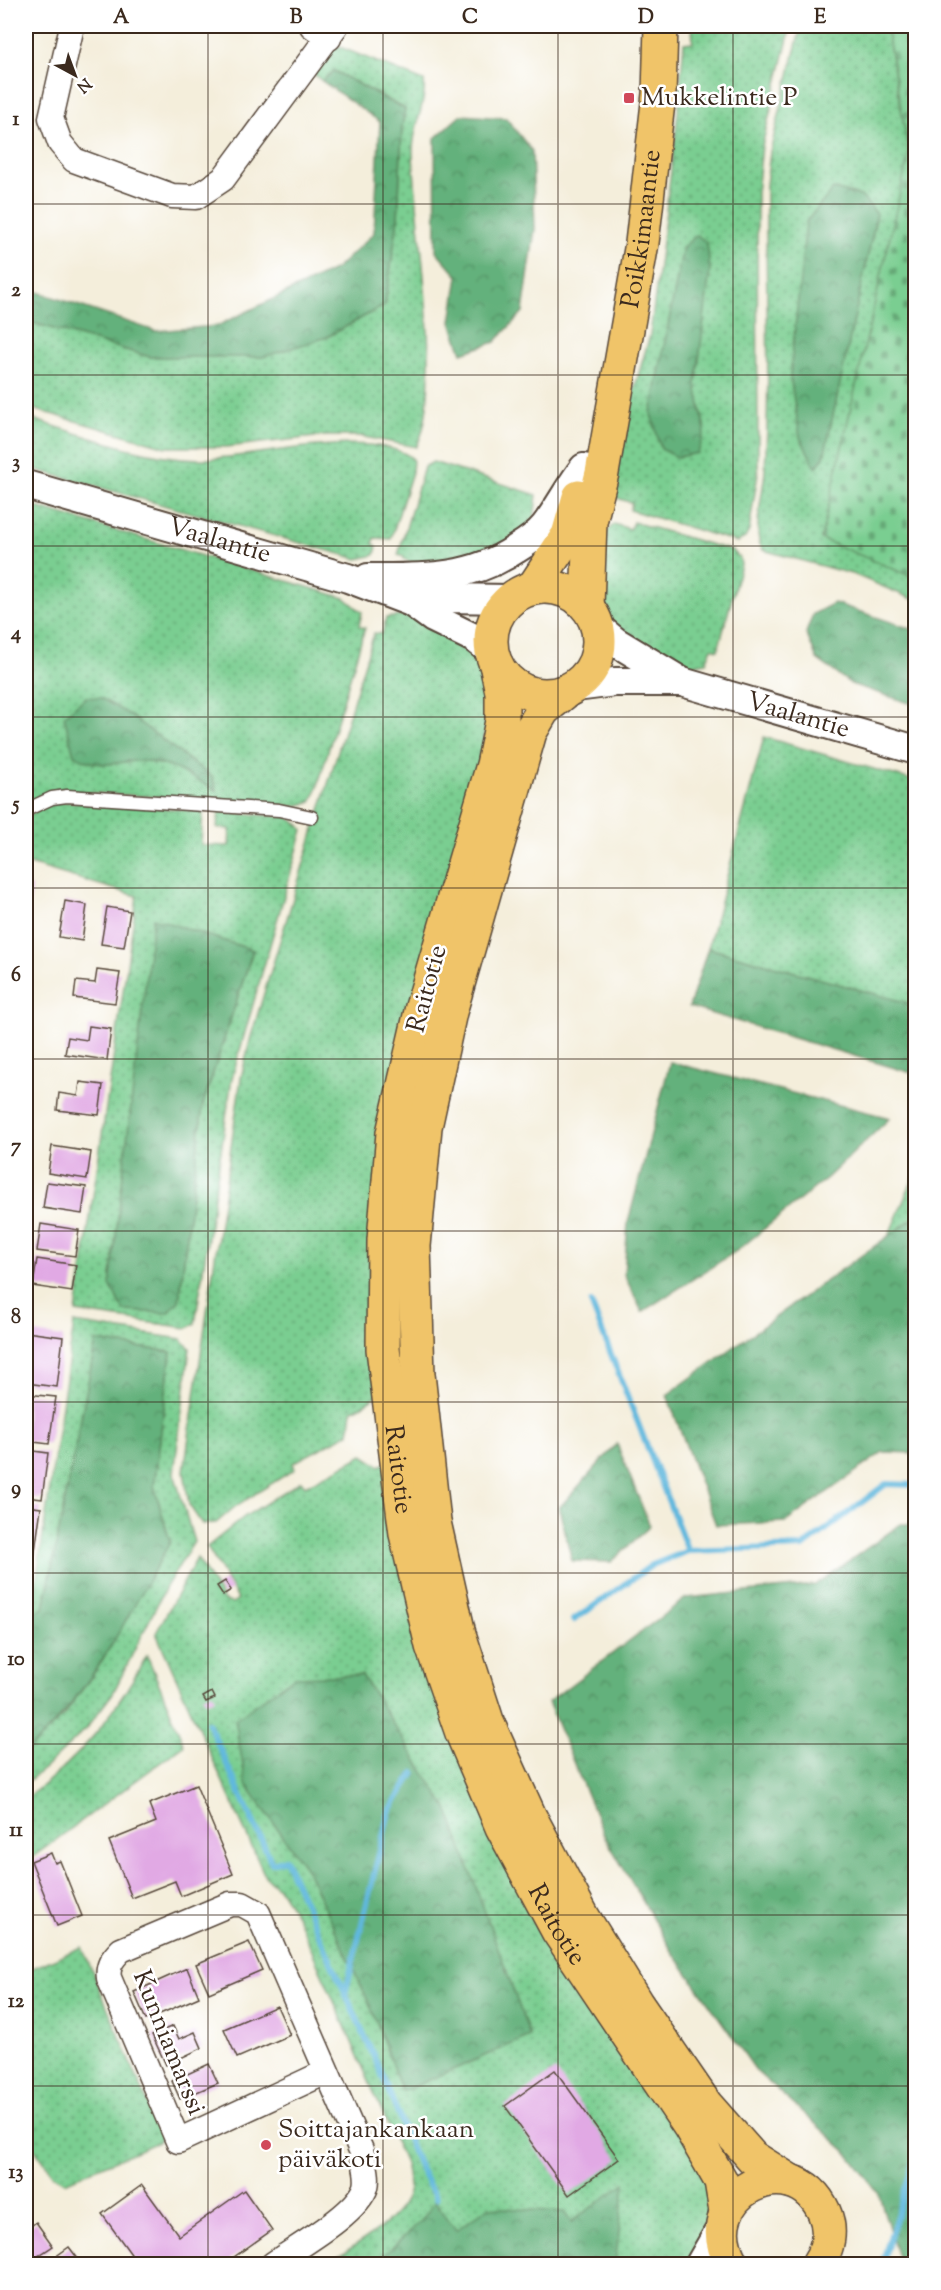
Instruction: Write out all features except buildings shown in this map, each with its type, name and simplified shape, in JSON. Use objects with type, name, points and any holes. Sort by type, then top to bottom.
[{"type":"main road","name":"Poikkimaantie","points":[[521,594],[567,534],[609,429],[642,243],[659,94],[661,26]]},
{"type":"main road","name":"Poikkimaantie","points":[[567,534],[593,617]]},
{"type":"main road","points":[[551,587],[568,592],[593,617],[600,642],[596,661],[586,678],[570,690],[552,696],[526,692],[503,676],[494,657],[494,623],[521,594],[551,587]]},
{"type":"main road","name":"Raitotie","points":[[494,657],[502,693],[502,721],[493,765],[422,1006],[393,1133],[384,1240],[382,1349],[406,1534],[432,1646],[462,1733],[502,1827],[558,1931],[690,2127],[721,2181],[724,2218],[722,2240],[732,2265]]},
{"type":"main road","name":"Raitotie","points":[[570,690],[543,710],[530,732],[450,1012],[426,1127],[414,1246],[418,1374],[434,1522],[459,1634],[488,1724],[530,1817],[583,1917],[636,2003],[706,2105],[752,2157],[802,2187],[821,2205],[829,2230],[826,2257]]},
{"type":"main road","points":[[724,2218],[735,2198],[753,2185],[775,2180],[790,2181]]},
{"type":"street","points":[[72,26],[51,118],[60,143],[74,160],[172,196],[184,197],[196,197],[223,179],[326,30]]},
{"type":"street","name":"Vaalantie","points":[[26,485],[348,578],[415,590],[443,598],[521,594]]},
{"type":"street","points":[[415,590],[444,577],[475,570],[504,558],[531,539],[567,534]]},
{"type":"street","name":"Vaalantie","points":[[415,590],[433,618],[474,638],[494,657]]},
{"type":"street","name":"Vaalantie","points":[[593,617],[616,642],[682,682],[915,750]]},
{"type":"street","name":"Vaalantie","points":[[570,690],[615,682],[682,682]]},
{"type":"street","name":"Kunniamarssi","points":[[273,2265],[353,2207],[366,2185],[367,2173],[361,2150],[258,1913],[242,1904],[230,1904],[121,1950],[113,1959],[108,1970],[109,1978],[178,2141],[326,2072]]},
{"type":"street","points":[[700,2265],[724,2218]]},
{"type":"lane","points":[[26,810],[52,798],[67,796],[279,810],[312,817]]},
{"type":"green space","points":[[692,26],[791,26],[762,146],[757,193],[758,473],[749,531],[745,538],[737,542],[630,510],[632,503],[617,498],[609,477],[650,335],[676,132],[684,43],[693,42]]},
{"type":"green space","points":[[801,26],[886,26],[900,104],[915,109],[915,205],[821,538],[915,578],[915,600],[855,575],[763,550],[758,534],[765,470],[768,399],[766,185],[770,152]]},
{"type":"green space","points":[[886,26],[915,26],[915,578],[821,539],[909,153]]},
{"type":"green space","points":[[335,45],[424,81],[413,153],[429,349],[425,423],[416,447],[359,436],[324,436],[226,447],[166,447],[26,407],[26,321],[150,357],[327,337],[385,305],[398,219],[402,127],[405,109],[334,71],[322,81],[310,71]]},
{"type":"green space","points":[[334,71],[405,109],[402,127],[398,219],[385,305],[327,337],[263,357],[150,357],[26,321],[26,288],[155,331],[217,326],[336,269],[374,233],[380,122],[322,81]]},
{"type":"green space","points":[[461,115],[506,118],[532,151],[535,229],[523,312],[495,342],[462,353],[451,322],[458,276],[436,251],[435,138]]},
{"type":"green space","points":[[833,189],[861,196],[877,214],[824,457],[816,468],[800,437],[790,376],[806,222]]},
{"type":"green space","points":[[697,235],[707,243],[710,270],[696,385],[705,430],[698,453],[677,457],[661,449],[651,414],[683,247]]},
{"type":"green space","points":[[26,417],[134,450],[178,458],[222,458],[341,444],[370,445],[395,450],[413,459],[412,472],[391,539],[375,538],[373,544],[377,546],[375,555],[358,559],[26,467]]},
{"type":"green space","points":[[433,462],[537,495],[534,520],[500,549],[420,567],[404,559],[398,555],[424,467]]},
{"type":"green space","points":[[26,504],[345,598],[362,612],[359,626],[365,628],[311,802],[295,806],[67,791],[50,793],[26,804],[26,723],[34,703],[26,698]],"holes":[[[128,714],[212,777],[217,790],[172,767],[150,762]]]},
{"type":"green space","points":[[633,522],[733,551],[740,558],[741,565],[718,650],[712,648],[706,662],[687,666],[676,662],[614,625],[608,616],[599,585],[598,541],[614,524],[630,529]]},
{"type":"green space","points":[[834,603],[915,630],[915,705],[851,684],[817,659],[806,633],[813,614]]},
{"type":"green space","points":[[407,615],[460,644],[478,664],[491,694],[380,1394],[352,1411],[349,1433],[293,1463],[295,1469],[236,1506],[216,1523],[202,1524],[189,1505],[184,1471],[241,1078],[251,1036],[374,633],[382,634],[386,618]]},
{"type":"green space","points":[[86,697],[101,698],[128,714],[212,777],[217,791],[186,774],[161,764],[141,761],[96,763],[74,755],[64,716]]},
{"type":"green space","points":[[764,737],[915,781],[915,1005],[708,948]]},
{"type":"green space","points":[[67,802],[203,811],[201,845],[229,846],[230,829],[217,828],[219,812],[287,817],[299,824],[303,830],[232,1078],[195,1324],[187,1328],[76,1312],[137,896],[26,863],[26,817],[51,803]],"holes":[[[154,919],[253,950],[203,1104],[179,1301]]]},
{"type":"green space","points":[[153,918],[253,950],[203,1104],[179,1301],[168,1313],[124,1311],[110,1285]]},
{"type":"green space","points":[[708,948],[915,1005],[915,1074],[689,1007]]},
{"type":"green space","points":[[670,1062],[890,1118],[827,1178],[738,1250],[642,1312],[624,1274],[628,1222]]},
{"type":"green space","points":[[915,1174],[915,1217],[888,1237]]},
{"type":"green space","points":[[915,1217],[915,1453],[883,1452],[786,1522],[716,1525],[667,1395]]},
{"type":"green space","points":[[74,1323],[181,1339],[190,1348],[174,1473],[194,1542],[167,1585],[113,1693],[86,1729],[26,1783],[26,1752],[64,1715],[99,1666],[170,1542],[154,1486],[171,1352],[96,1342],[44,1608],[26,1615],[26,1605],[33,1603]]},
{"type":"green space","points":[[96,1341],[171,1352],[154,1486],[170,1542],[123,1626],[89,1680],[49,1730],[26,1752],[26,1615],[44,1608]]},
{"type":"green space","points":[[617,1444],[650,1526],[611,1562],[572,1561],[559,1508]]},
{"type":"green space","points":[[363,1455],[380,1466],[386,1463],[719,2211],[687,2264],[326,2264],[376,2231],[399,2210],[406,2199],[409,2187],[405,2164],[298,1919],[282,1892],[265,1876],[156,1633],[197,1558],[224,1601],[232,1603],[238,1599],[207,1547],[244,1517],[301,1481],[305,1486]]},
{"type":"green space","points":[[901,1524],[916,1524],[915,2264],[900,2264],[878,2192],[846,2151],[757,2072],[672,1951],[604,1835],[548,1702],[686,1598],[815,1585]]},
{"type":"green space","points":[[147,1655],[184,1745],[26,1862],[26,1798],[64,1767],[95,1734],[122,1697]]},
{"type":"green space","points":[[362,1675],[448,1810],[530,2036],[402,2092],[370,2005],[307,1870],[246,1784],[235,1719],[294,1677]]},
{"type":"green space","points":[[82,1947],[162,2137],[158,2142],[65,2182],[53,2175],[26,2136],[26,1971]]},
{"type":"green space","points":[[625,2183],[615,2264],[396,2264],[383,2256],[422,2220],[435,2201],[456,2230],[489,2207],[564,2212],[571,2222]]},
{"type":"waterway","points":[[591,1303],[688,1551]]},
{"type":"waterway","points":[[574,1620],[652,1565],[688,1551],[803,1547],[886,1484],[916,1485]]},
{"type":"waterway","points":[[208,1723],[272,1863],[285,1859],[380,2070],[418,2164],[436,2199]]},
{"type":"waterway","points":[[345,1994],[389,1812],[414,1773]]},
{"type":"waterway","points":[[882,2264],[916,2154]]},
{"type":"place","name":"Mukkelintie P","points":[[629,98]]},
{"type":"place","name":"Soittajankankaan päiväkoti","points":[[266,2145]]}]
